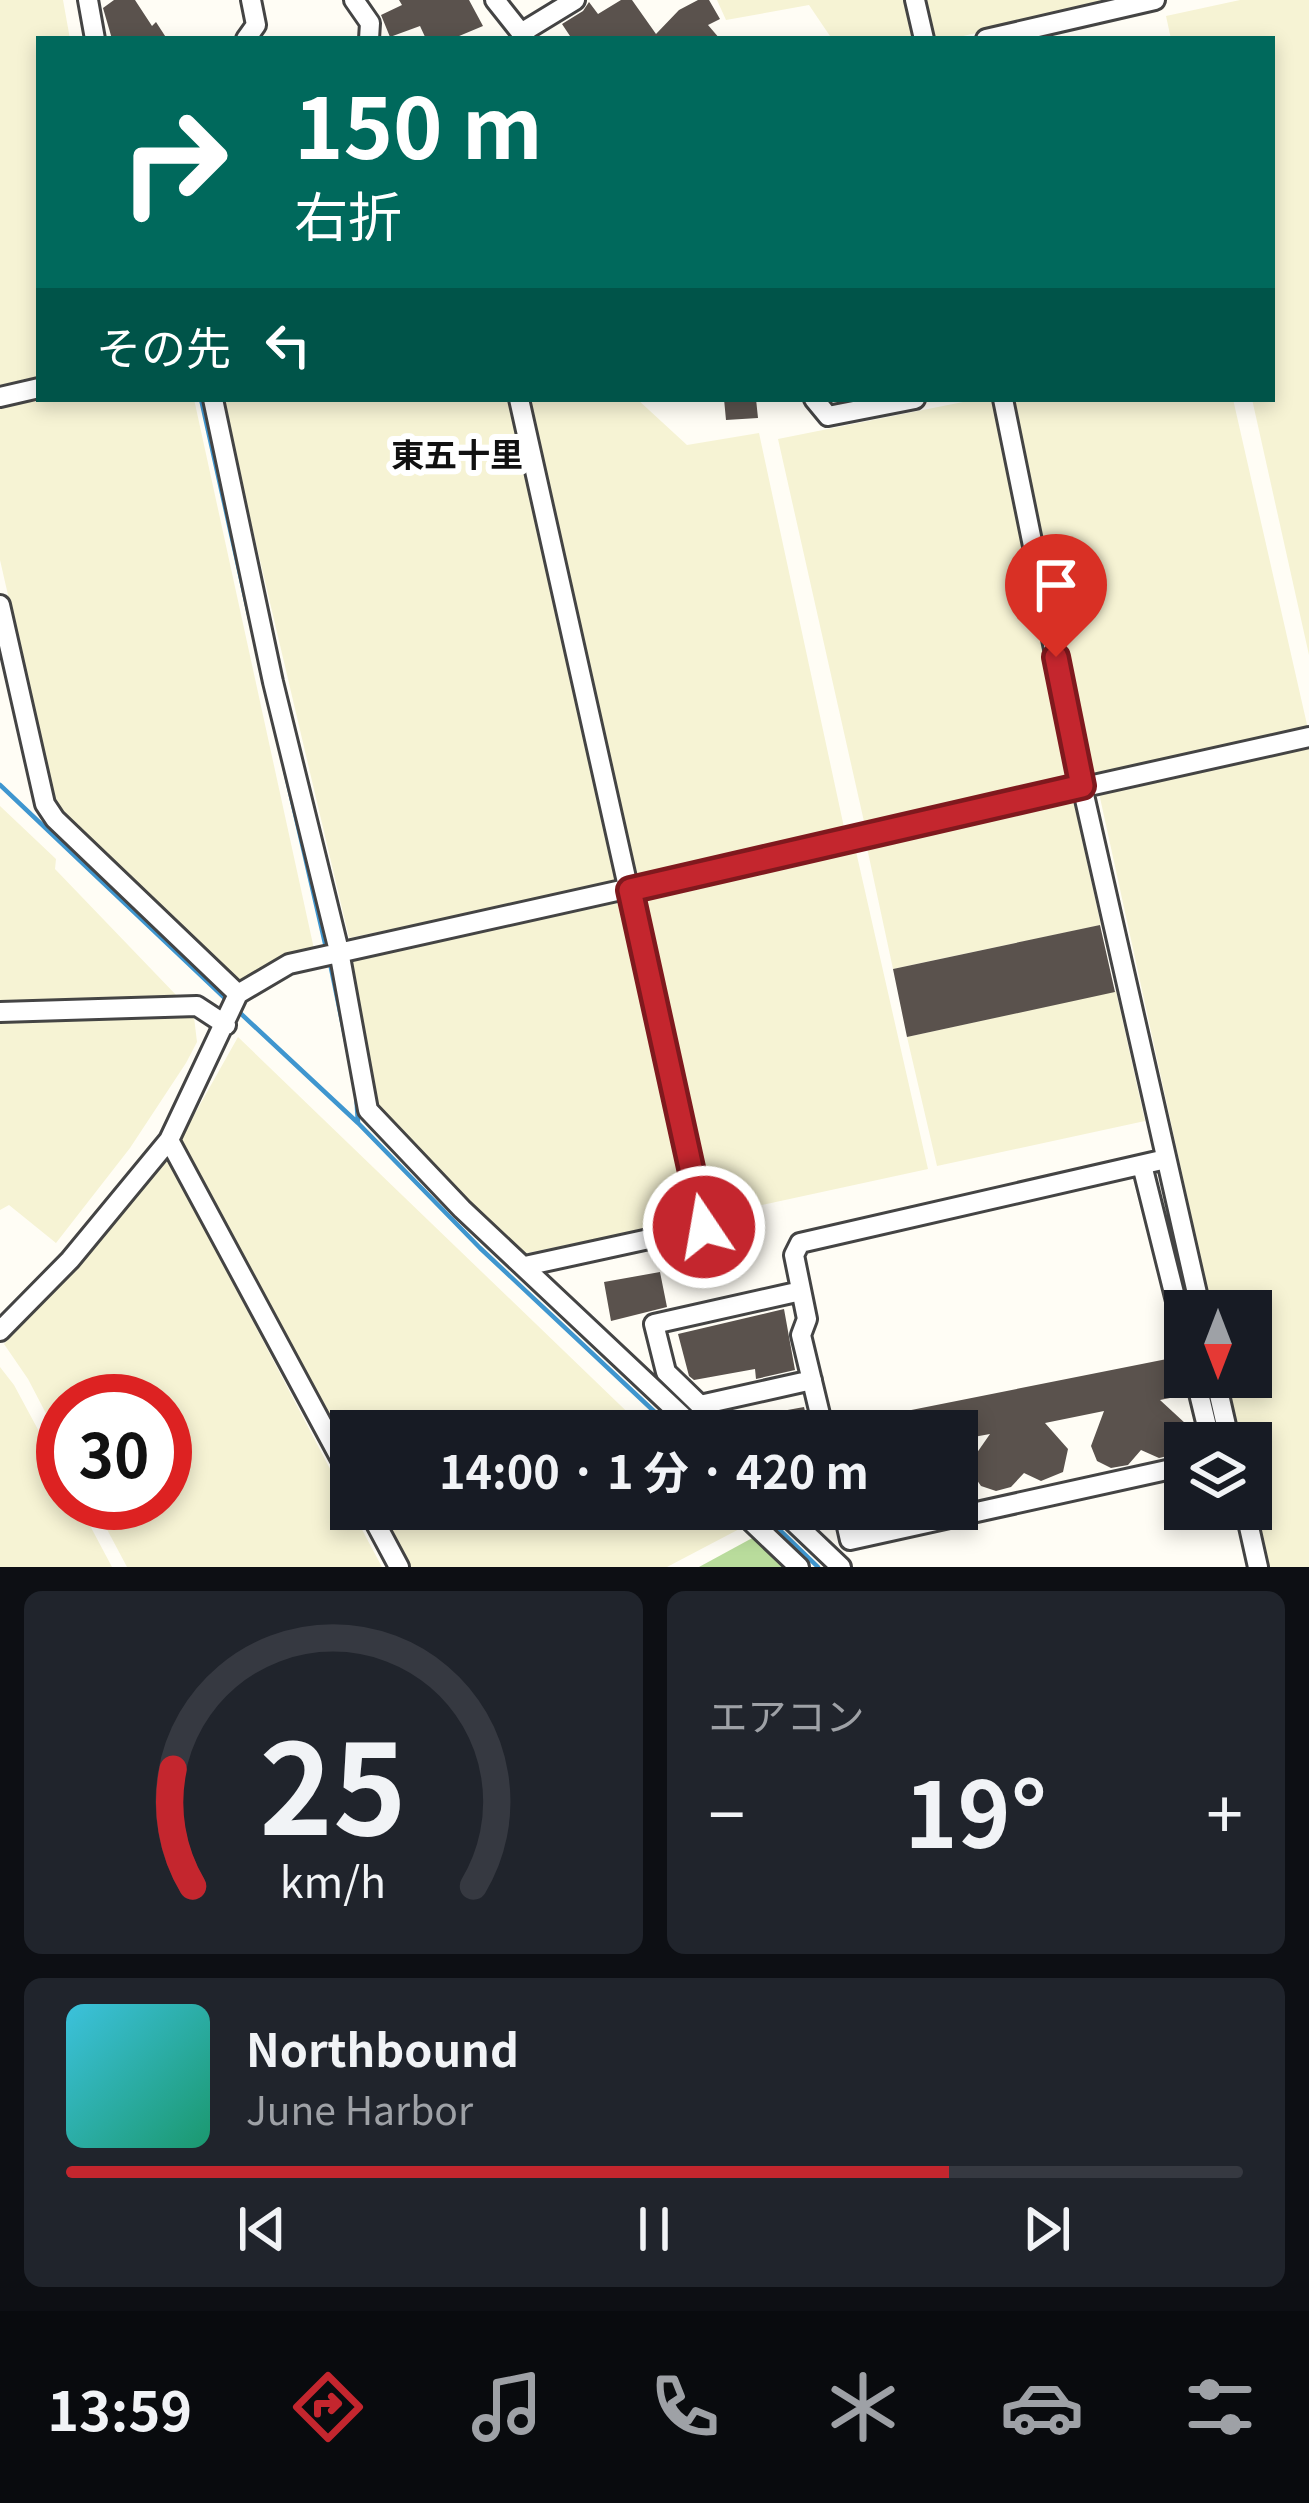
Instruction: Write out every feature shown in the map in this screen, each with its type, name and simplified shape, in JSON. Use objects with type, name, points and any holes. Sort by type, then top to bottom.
[{"type":"street","points":[[88,0],[94,36]]},
{"type":"street","points":[[248,36],[256,26],[251,0]]},
{"type":"street","points":[[354,0],[370,22],[369,36]]},
{"type":"street","points":[[495,0],[523,36],[574,0]]},
{"type":"street","points":[[915,0],[923,36]]},
{"type":"street","points":[[999,36],[1155,0]]},
{"type":"street","points":[[0,397],[36,389]]},
{"type":"street","points":[[214,402],[273,682],[339,951],[368,1110],[462,1209],[676,1410]]},
{"type":"street","points":[[520,402],[704,1227],[525,1266]]},
{"type":"street","points":[[816,402],[828,416],[900,402]]},
{"type":"street","points":[[1004,402],[1082,786],[1196,1290]]},
{"type":"street","points":[[0,605],[45,804],[238,994]]},
{"type":"street","points":[[0,1331],[70,1260],[169,1139],[238,994],[289,964],[1309,736]]},
{"type":"street","points":[[0,1012],[197,1006],[226,1025]]},
{"type":"street","points":[[169,1139],[330,1439]]},
{"type":"street","points":[[819,1410],[801,1335],[806,1318],[794,1255],[800,1243],[1166,1159]]},
{"type":"street","points":[[1142,1165],[1173,1290]]},
{"type":"street","points":[[801,1292],[655,1324],[666,1372],[700,1405],[812,1380]]},
{"type":"street","points":[[978,1512],[1164,1471]]},
{"type":"street","points":[[379,1530],[399,1567]]},
{"type":"street","points":[[761,1530],[799,1567]]},
{"type":"street","points":[[802,1530],[841,1567]]},
{"type":"street","points":[[848,1530],[850,1540],[895,1530]]},
{"type":"street","points":[[1250,1530],[1258,1567]]},
{"type":"shaded area","points":[[0,0],[63,0],[69,36],[36,36],[36,377],[0,385]]},
{"type":"shaded area","points":[[717,0],[905,0],[912,36],[830,36],[809,5],[726,20]]},
{"type":"shaded area","points":[[922,0],[1122,0],[963,36],[930,36]]},
{"type":"shaded area","points":[[1240,0],[1309,0],[1309,655],[1253,402],[1275,402],[1275,36],[1170,36],[1166,16]]},
{"type":"shaded area","points":[[36,400],[195,402],[314,949],[238,981],[55,801],[0,560],[0,408]]},
{"type":"shaded area","points":[[223,402],[511,402],[618,882],[349,938]]},
{"type":"shaded area","points":[[527,402],[640,402],[687,445],[759,433],[845,832],[637,880]]},
{"type":"shaded area","points":[[963,402],[997,402],[1074,779],[865,826],[778,439]]},
{"type":"shaded area","points":[[1012,402],[1234,402],[1308,729],[1092,773]]},
{"type":"shaded area","points":[[1309,747],[1309,1567],[1267,1567],[1259,1530],[1272,1530],[1272,1422],[1236,1422],[1230,1398],[1272,1398],[1272,1290],[1207,1290],[1099,793]]},
{"type":"shaded area","points":[[1073,798],[1101,925],[893,969],[866,843]]},
{"type":"shaded area","points":[[0,806],[56,859],[55,869],[178,997],[0,1002]]},
{"type":"shaded area","points":[[855,847],[928,1169],[711,1216],[637,897]]},
{"type":"shaded area","points":[[623,902],[693,1219],[522,1254],[377,1110],[349,958]]},
{"type":"shaded area","points":[[1116,991],[1145,1121],[937,1166],[907,1037]]},
{"type":"shaded area","points":[[194,1017],[197,1042],[186,1063],[130,1148],[56,1243],[9,1205],[0,1210],[0,1021]]},
{"type":"shaded area","points":[[238,1037],[625,1410],[330,1410],[330,1424],[180,1140]]},
{"type":"shaded area","points":[[167,1157],[330,1468],[330,1530],[363,1530],[382,1567],[127,1567],[107,1530],[192,1530],[192,1374],[36,1374],[36,1394],[4,1344]]},
{"type":"shaded area","points":[[0,1367],[36,1426],[36,1530],[92,1530],[112,1567],[0,1567]]},
{"type":"shaded area","points":[[386,1530],[737,1530],[667,1567],[405,1567]]},
{"type":"green space","points":[[756,1536],[789,1567],[699,1567]]},
{"type":"building","points":[[114,0],[135,0],[152,26],[156,22],[165,36],[111,36],[103,8]]},
{"type":"building","points":[[399,0],[469,0],[483,26],[459,36],[425,36],[420,26],[390,36],[381,15],[402,5]]},
{"type":"building","points":[[621,0],[632,0],[656,34],[679,10],[709,0],[720,19],[708,25],[717,36],[570,36],[562,24],[589,2],[598,14]]},
{"type":"building","points":[[724,402],[756,402],[758,418],[726,420]]},
{"type":"building","points":[[1100,925],[1115,992],[907,1037],[893,969]]},
{"type":"building","points":[[660,1272],[667,1307],[611,1321],[604,1282]]},
{"type":"building","points":[[784,1309],[795,1370],[756,1379],[755,1369],[694,1380],[689,1376],[678,1334]]},
{"type":"building","points":[[1164,1360],[1164,1398],[1170,1398],[1160,1400],[1184,1422],[1164,1422],[1164,1457],[1141,1450],[1128,1465],[1111,1468],[1097,1461],[1091,1446],[1104,1411],[1045,1423],[1068,1449],[1063,1472],[1041,1481],[1024,1473],[1011,1487],[996,1491],[978,1482],[978,1451],[990,1434],[978,1436],[978,1410],[911,1410]]},
{"type":"waterway","points":[[202,402],[250,619]]},
{"type":"waterway","points":[[285,770],[327,952]]},
{"type":"waterway","points":[[0,785],[230,1003]]},
{"type":"waterway","points":[[330,963],[353,1075]]},
{"type":"waterway","points":[[238,1011],[653,1410]]},
{"type":"waterway","points":[[356,1092],[358,1123]]},
{"type":"waterway","points":[[780,1530],[818,1567]]},
{"type":"district","name":"東五十里","points":[[457,455]]},
{"type":"route","points":[[704,1227],[630,890],[1082,786],[1056,657]]}]
